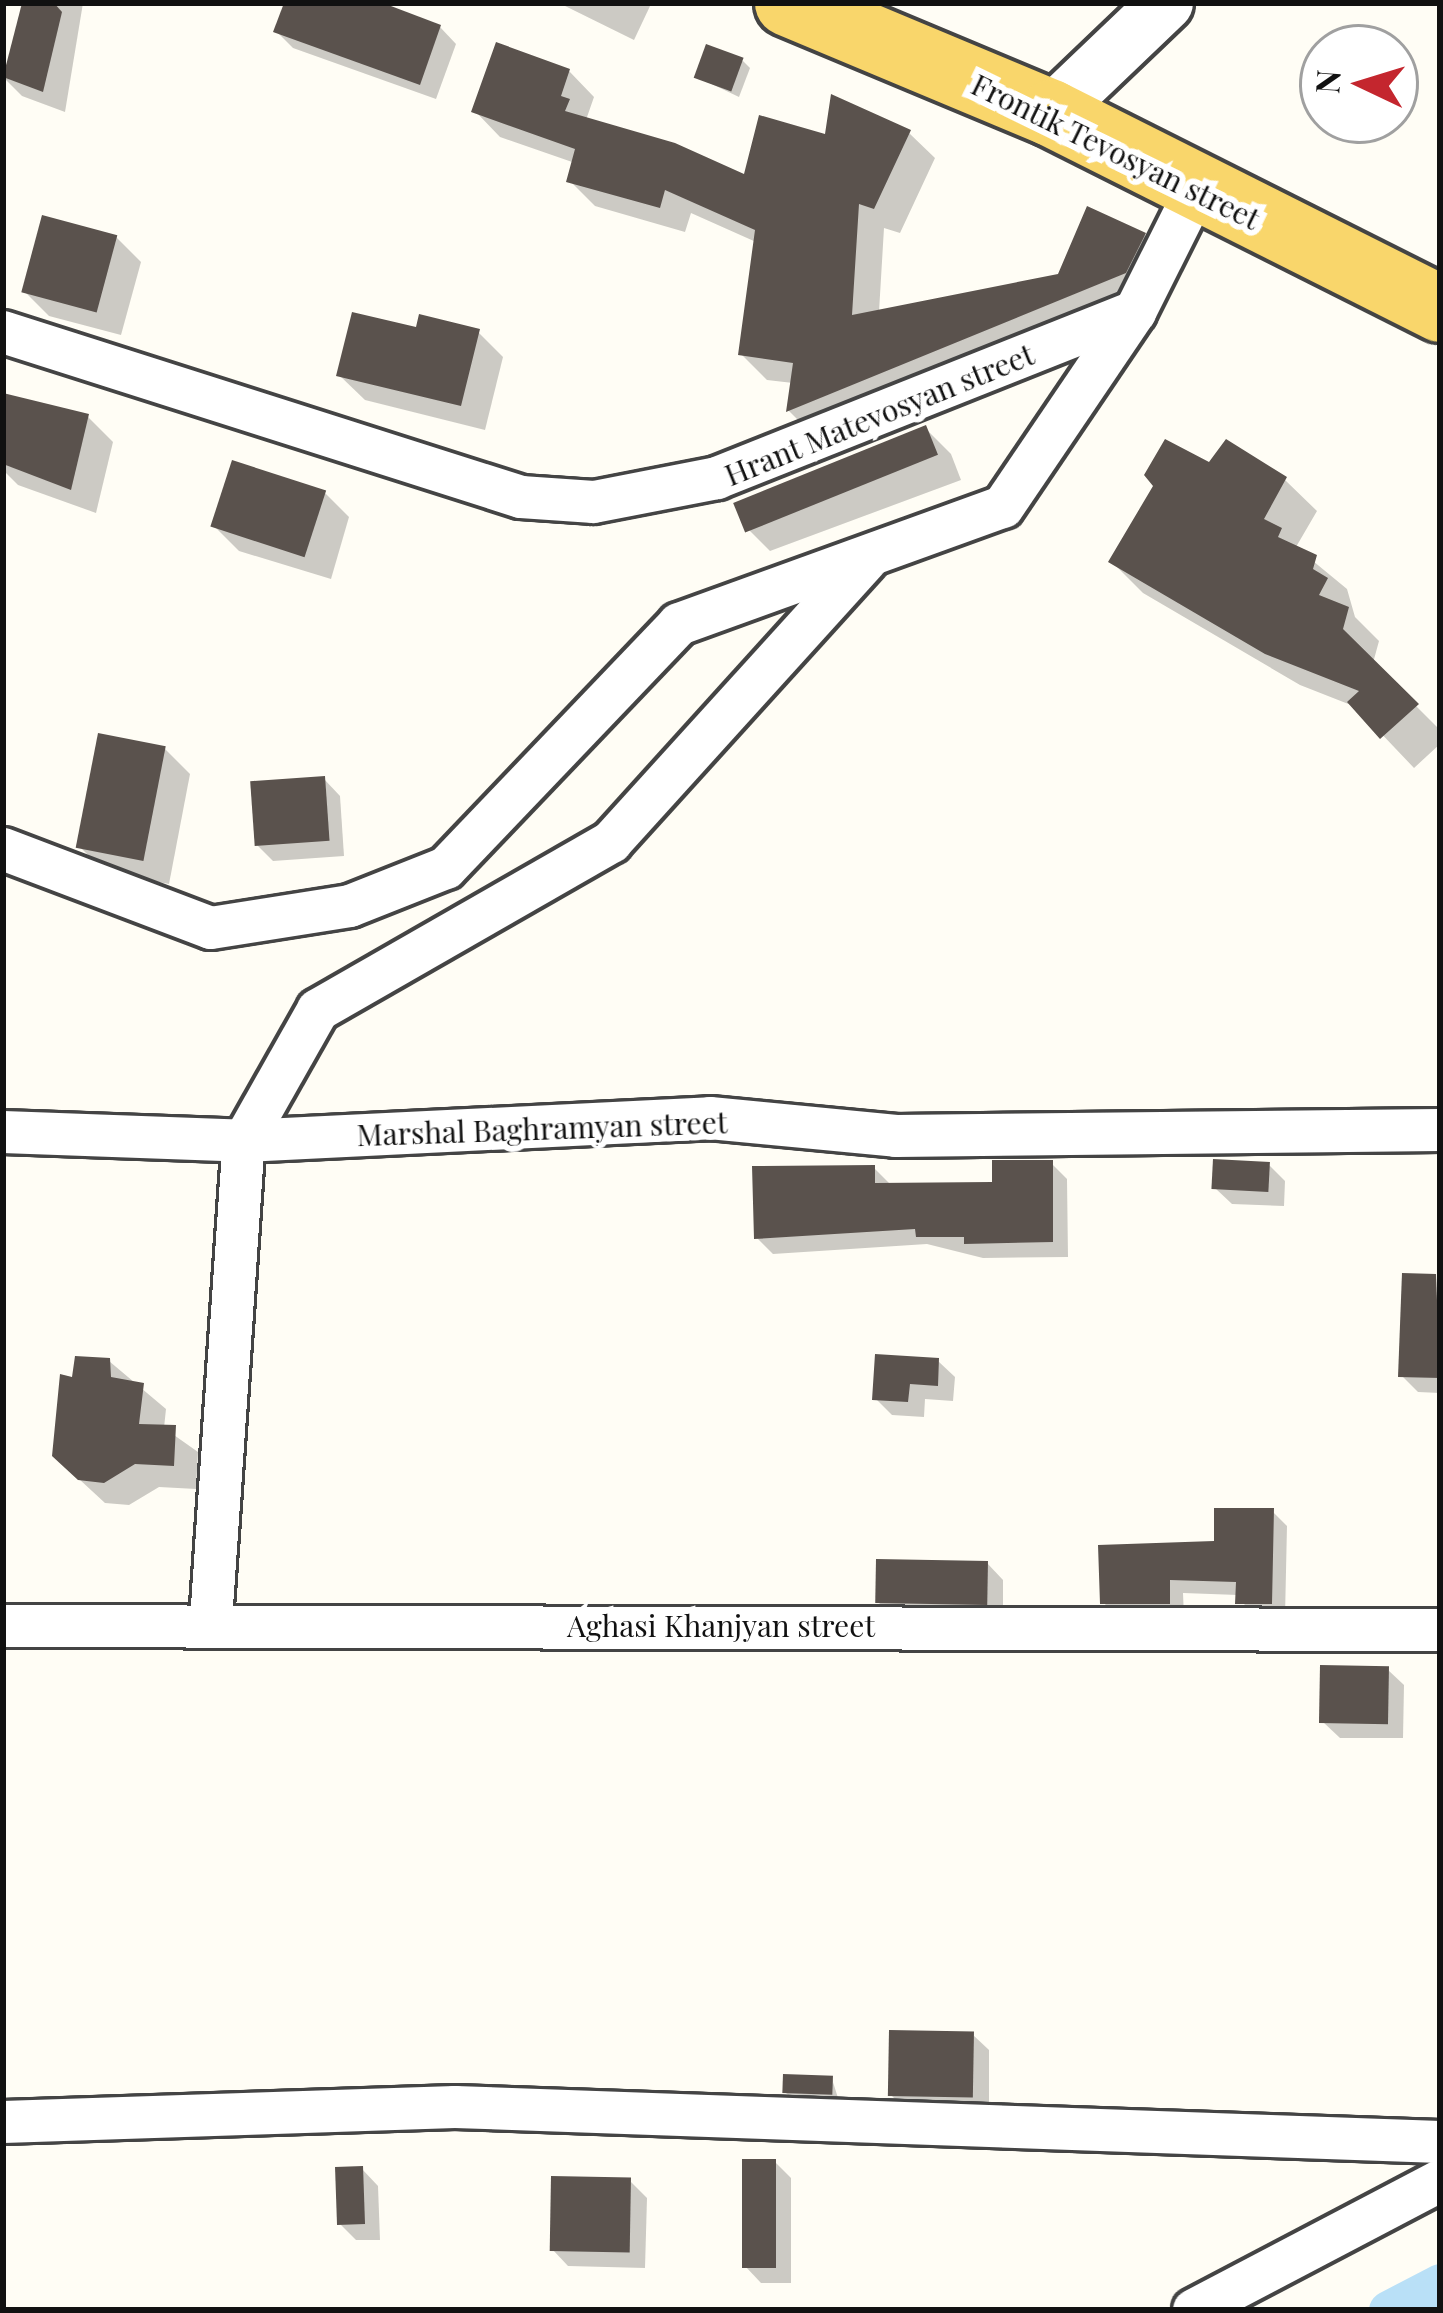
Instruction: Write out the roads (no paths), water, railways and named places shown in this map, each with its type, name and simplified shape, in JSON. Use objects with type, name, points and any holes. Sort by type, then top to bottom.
[{"type":"main road","name":"Frontik Tevosyan street","points":[[788,3],[1051,113],[1440,309]]},
{"type":"street","points":[[1051,113],[1166,3]]},
{"type":"street","points":[[3,849],[211,928],[350,906],[446,868],[679,624],[1003,506],[1135,312],[1196,190]]},
{"type":"street","name":"Hrant Matevosyan street","points":[[3,332],[521,497],[594,502],[717,478],[1135,312]]},
{"type":"street","points":[[211,1621],[244,1141],[318,1010],[611,842],[872,554]]},
{"type":"street","name":"Marshal Baghramyan street","points":[[3,1132],[244,1141],[710,1118],[896,1136],[1440,1130]]},
{"type":"street","name":"Aghasi Khanjyan street","points":[[3,1626],[211,1621],[1440,1630]]},
{"type":"street","points":[[3,2122],[455,2107],[1440,2142]]},
{"type":"street","points":[[1194,2310],[1440,2181]]},
{"type":"waterway","points":[[1388,2310],[1440,2283]]}]
